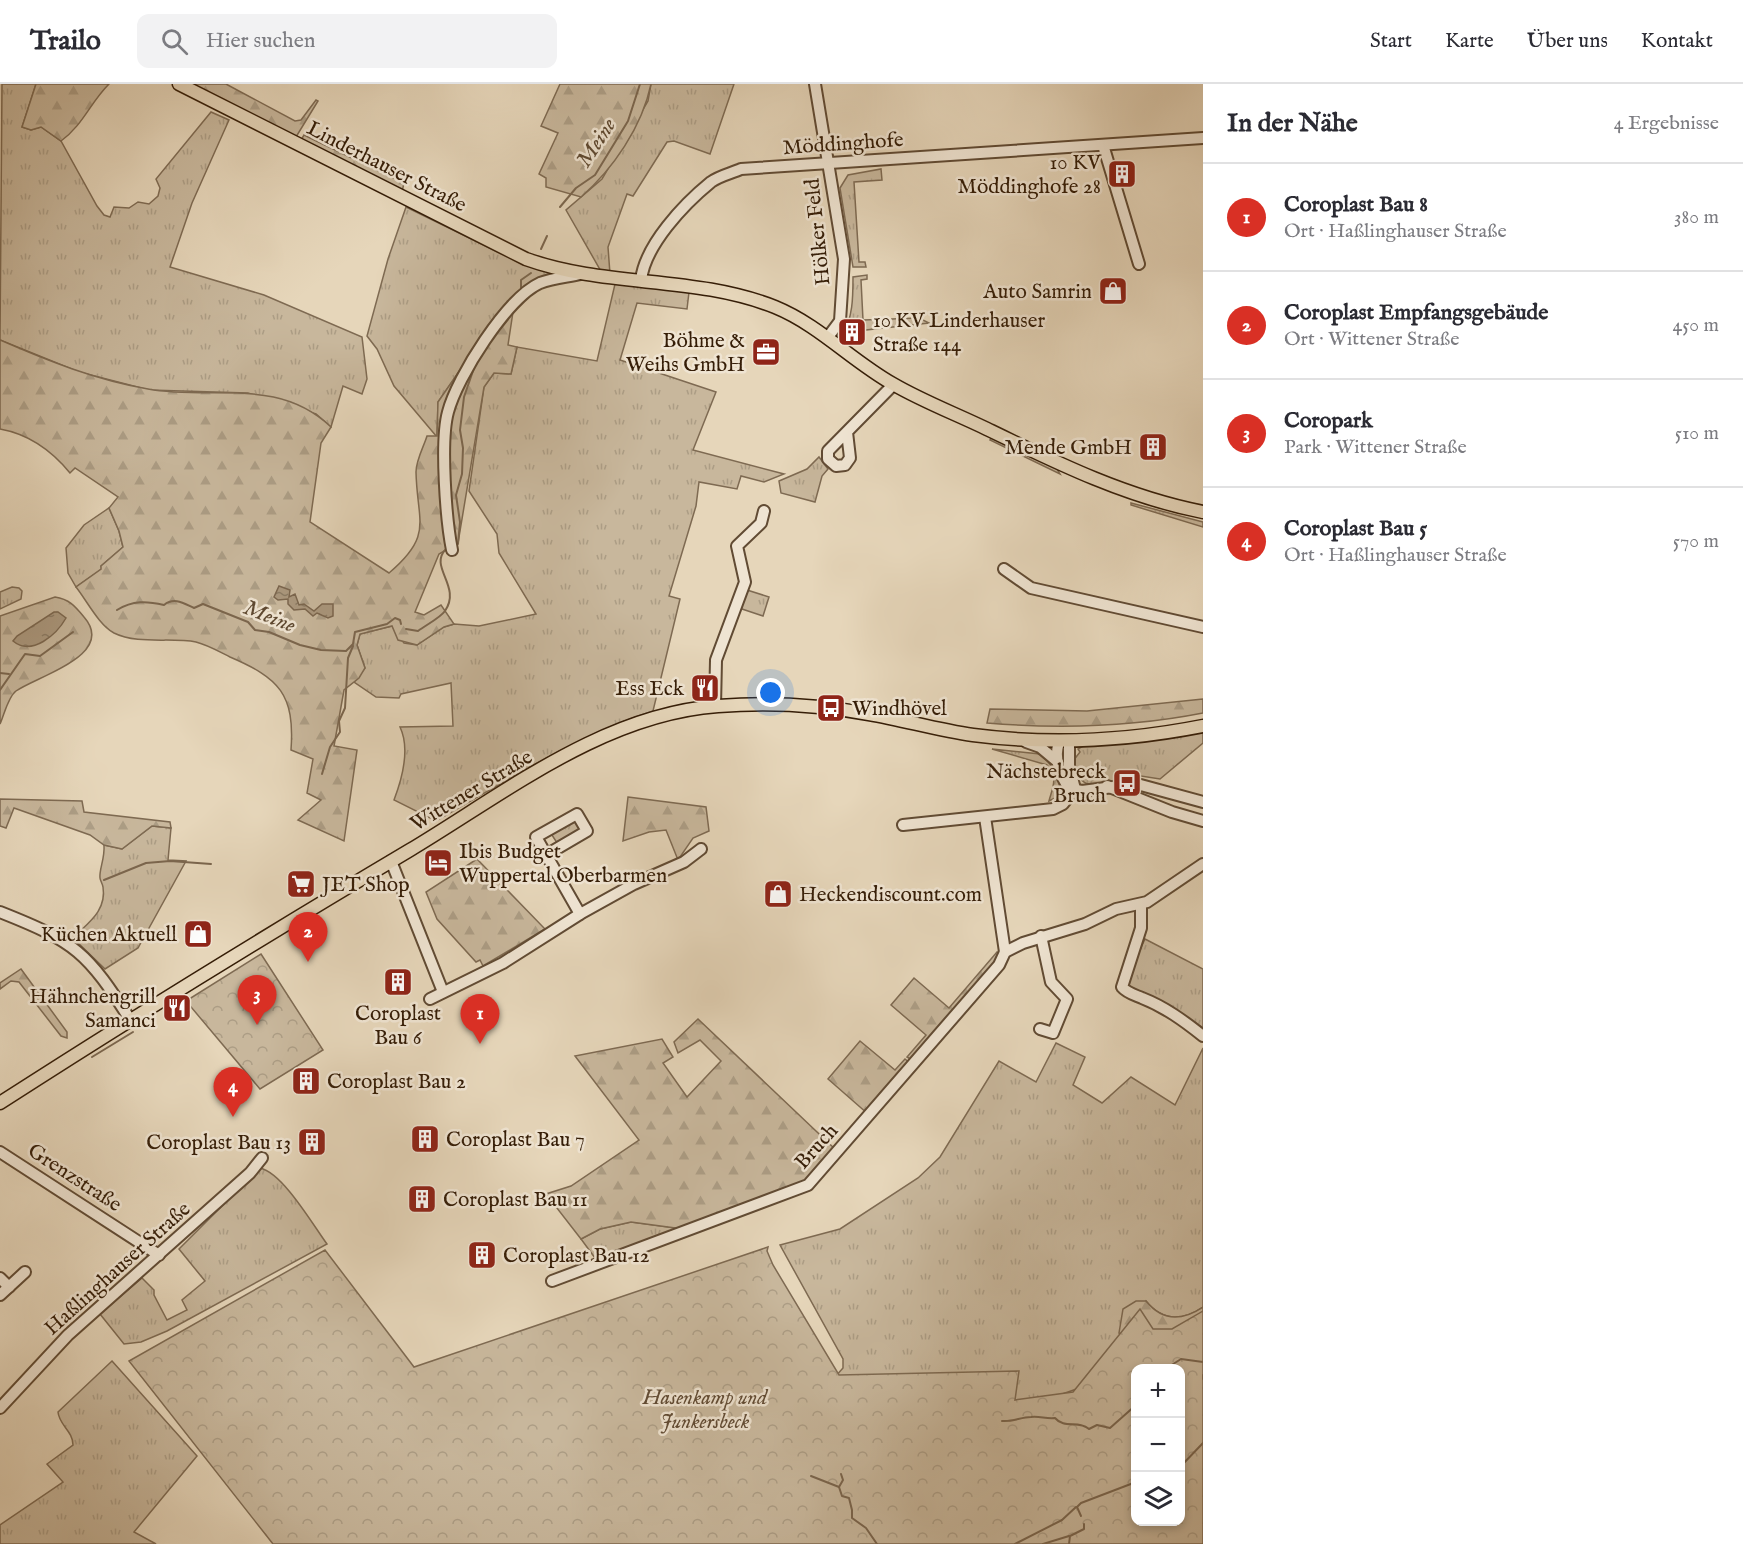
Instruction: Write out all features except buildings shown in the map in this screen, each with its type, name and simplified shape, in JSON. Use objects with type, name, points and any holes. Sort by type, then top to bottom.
[{"type":"main road","name":"Linderhauser Straße","points":[[179,84],[526,259],[581,274],[692,285],[740,294],[794,316],[828,337],[894,385],[1088,477],[1133,494],[1203,512]]},
{"type":"main road","name":"Wittener Straße","points":[[0,1103],[130,1021],[561,759],[605,736],[666,715],[715,706],[753,704],[838,709],[968,734],[1021,740],[1148,736],[1203,726]]},
{"type":"street","name":"Hölker Feld","points":[[815,84],[842,242],[845,282],[840,321],[828,337]]},
{"type":"street","name":"Möddinghofe","points":[[641,280],[642,267],[656,239],[712,181],[741,169],[1203,138]]},
{"type":"street","points":[[1103,145],[1139,264]]},
{"type":"street","name":"Linderhauser Straße","points":[[452,550],[448,519],[445,433],[453,396],[488,335],[514,305],[539,284],[581,274]]},
{"type":"street","points":[[847,432],[894,385]]},
{"type":"street","points":[[715,706],[716,660],[745,582],[737,546],[761,523],[764,511]]},
{"type":"street","points":[[1004,569],[1031,588],[1203,627]]},
{"type":"street","name":"Wittener Straße","points":[[1021,740],[1040,747],[1059,763],[1067,786],[1075,789]]},
{"type":"street","points":[[1059,763],[1057,748],[1066,740]]},
{"type":"street","points":[[1066,740],[1075,789]]},
{"type":"street","points":[[903,825],[1053,809],[1063,804],[1075,789],[1107,786],[1137,784],[1203,802]]},
{"type":"street","points":[[1107,786],[1172,812],[1203,821]]},
{"type":"street","points":[[546,855],[587,831],[577,814],[536,837],[546,855],[580,914]]},
{"type":"street","points":[[985,817],[1005,952],[1041,936],[1084,924],[1116,909],[1142,904],[1203,864]]},
{"type":"street","points":[[430,999],[503,963],[580,914],[634,884],[684,862],[701,849]]},
{"type":"street","points":[[391,861],[443,992]]},
{"type":"street","points":[[1142,904],[1141,928],[1122,987],[1126,991],[1155,1003],[1203,1036]]},
{"type":"street","points":[[0,912],[47,931],[75,948],[103,978],[130,1021]]},
{"type":"street","points":[[1040,1029],[1053,1033],[1067,999],[1052,982],[1041,936]]},
{"type":"street","name":"Bruch","points":[[552,1281],[808,1185],[999,965],[1005,952]]},
{"type":"street","name":"Grenzstraße","points":[[0,1152],[159,1255]]},
{"type":"street","name":"Haßlinghauser Straße","points":[[0,1408],[68,1335],[250,1173],[262,1158]]},
{"type":"street","points":[[0,1295],[25,1272]]},
{"type":"street","points":[[0,1278],[9,1287]]},
{"type":"green space","points":[[2,84],[36,84],[22,127],[31,130],[41,127],[61,141],[97,206],[104,215],[110,217],[114,207],[129,208],[138,202],[149,204],[158,196],[160,188],[156,179],[211,112],[229,120],[192,203],[170,267],[264,295],[362,337],[367,379],[362,394],[343,386],[331,427],[316,414],[248,393],[149,390],[79,372],[0,340]]},
{"type":"green space","points":[[36,84],[109,84],[81,121],[61,141],[41,127],[31,130],[22,127]]},
{"type":"green space","points":[[190,84],[226,84],[295,121],[301,120],[316,100],[318,101],[296,137]]},
{"type":"green space","points":[[560,84],[651,84],[641,116],[625,146],[604,174],[581,197],[546,187],[546,178],[539,174],[558,133],[541,126]]},
{"type":"green space","points":[[651,84],[734,84],[710,154],[674,141],[667,142],[633,196],[627,194],[608,247],[610,274],[602,273],[566,210],[602,179],[648,101]]},
{"type":"green space","points":[[304,135],[404,183],[402,192],[301,140]]},
{"type":"green space","points":[[881,169],[882,180],[854,182],[859,262],[865,262],[866,267],[853,267],[840,188],[848,175]]},
{"type":"green space","points":[[406,207],[498,252],[567,275],[549,277],[492,324],[438,402],[437,437],[394,386],[377,349],[367,336],[388,259]]},
{"type":"green space","points":[[867,275],[867,279],[861,280],[863,320],[919,318],[929,323],[857,331],[849,343],[844,341],[842,336],[852,307],[853,277]]},
{"type":"green space","points":[[615,284],[689,292],[687,309],[637,303],[620,360],[716,392],[693,450],[784,474],[764,482],[741,476],[737,489],[699,482],[696,506],[669,596],[680,599],[653,711],[624,721],[569,746],[436,821],[394,800],[400,783],[405,754],[400,727],[453,726],[451,683],[401,694],[399,698],[376,697],[354,682],[365,668],[357,645],[360,634],[392,626],[404,643],[417,645],[444,627],[454,624],[479,626],[536,614],[499,553],[497,534],[469,491],[484,387],[494,373],[511,374],[517,347],[597,361]]},
{"type":"green space","points":[[513,312],[508,345],[517,347],[511,374],[494,373],[484,387],[458,543],[439,554],[415,612],[424,615],[441,605],[454,624],[444,627],[417,645],[398,640],[392,626],[360,634],[357,645],[365,668],[359,678],[344,690],[334,746],[357,750],[344,841],[298,820],[321,800],[307,793],[313,759],[291,750],[290,715],[280,690],[272,681],[247,665],[200,643],[133,639],[114,633],[98,619],[76,587],[101,569],[101,566],[123,547],[109,508],[118,497],[75,468],[70,473],[47,451],[30,439],[0,429],[0,340],[72,369],[129,385],[172,392],[244,393],[267,396],[289,401],[310,411],[331,427],[321,443],[310,522],[389,573],[403,560],[418,538],[420,516],[416,467],[427,436],[437,436],[438,402],[478,344]]},
{"type":"green space","points":[[992,437],[1057,469],[1060,474],[990,440]]},
{"type":"green space","points":[[819,457],[828,469],[822,476],[815,502],[781,493],[779,481],[807,469]]},
{"type":"green space","points":[[1131,503],[1203,522],[1203,527],[1131,505]]},
{"type":"green space","points":[[109,508],[123,547],[101,566],[102,569],[76,587],[68,573],[66,548],[84,525]]},
{"type":"green space","points":[[12,587],[22,591],[21,599],[0,609],[0,592]]},
{"type":"green space","points":[[747,590],[769,597],[763,616],[739,608]]},
{"type":"green space","points":[[55,597],[64,599],[84,617],[91,630],[90,642],[83,653],[70,663],[16,691],[8,702],[0,724],[0,616]]},
{"type":"green space","points":[[1203,699],[1203,713],[1123,724],[1042,726],[987,723],[990,709],[1087,711]]},
{"type":"green space","points":[[1203,731],[1203,743],[1160,779],[1122,773],[1120,780],[1089,784],[1080,778],[1073,761],[1080,752],[1078,749],[1083,746]]},
{"type":"green space","points":[[992,749],[1040,754],[1053,768],[1058,779],[1057,797],[1049,801],[1054,779],[1047,765]]},
{"type":"green space","points":[[628,797],[706,807],[709,831],[693,838],[678,860],[666,830],[649,832],[623,841]]},
{"type":"green space","points":[[0,799],[82,801],[84,812],[170,822],[171,828],[152,826],[122,849],[104,845],[90,835],[14,808],[6,828],[0,826]]},
{"type":"green space","points":[[574,819],[583,828],[559,846],[550,832]]},
{"type":"green space","points":[[152,826],[171,828],[168,860],[186,861],[138,948],[105,969],[73,938],[94,917],[102,904],[103,887],[100,875],[104,845],[122,849]]},
{"type":"green space","points":[[477,859],[545,929],[483,966],[480,960],[476,962],[437,919],[426,892]]},
{"type":"green space","points":[[1145,939],[1203,969],[1203,1033],[1127,989],[1128,975]]},
{"type":"green space","points":[[997,952],[1001,955],[912,1060],[907,1057],[926,1035],[891,1005],[914,978],[949,1008]]},
{"type":"green space","points":[[261,954],[323,1050],[260,1089],[186,1001]]},
{"type":"green space","points":[[21,969],[67,1032],[67,1038],[61,1036],[19,982],[11,981],[0,989],[0,983]]},
{"type":"green space","points":[[698,1019],[836,1150],[811,1178],[796,1188],[683,1229],[631,1222],[600,1229],[581,1239],[546,1194],[571,1186],[639,1140],[575,1056],[662,1039],[673,1057],[663,1063],[687,1097],[721,1061],[700,1040],[678,1053],[674,1042]]},
{"type":"green space","points":[[860,1041],[895,1070],[905,1059],[911,1064],[868,1114],[828,1079]]},
{"type":"green space","points":[[1056,1043],[1085,1057],[1073,1085],[1102,1103],[1131,1077],[1175,1105],[1203,1048],[1203,1307],[1187,1315],[1173,1317],[1152,1308],[1146,1301],[1125,1336],[1135,1364],[1131,1364],[1131,1370],[1054,1397],[897,1544],[835,1377],[843,1368],[843,1359],[780,1245],[840,1229],[918,1178],[940,1157],[999,1061],[1036,1082]]},
{"type":"green space","points":[[260,1168],[269,1172],[288,1189],[327,1244],[167,1331],[141,1342],[124,1344],[100,1314],[142,1278],[154,1290],[154,1295],[167,1320],[187,1310],[182,1300],[205,1281],[179,1249]]},
{"type":"green space","points":[[631,1222],[683,1229],[598,1262],[581,1239],[600,1229]]},
{"type":"green space","name":"Hasenkamp und Junkersbeck","points":[[768,1247],[767,1251],[773,1265],[839,1375],[1019,1371],[1015,1400],[1073,1392],[1140,1309],[1153,1329],[1172,1329],[1203,1311],[1203,1544],[273,1544],[129,1361],[325,1250],[414,1367]]},
{"type":"green space","points":[[1136,1301],[1146,1301],[1152,1308],[1173,1317],[1187,1315],[1203,1307],[1203,1324],[1197,1328],[1124,1336],[1119,1333],[1123,1309]]},
{"type":"green space","points":[[112,1361],[197,1456],[134,1532],[156,1544],[0,1544],[0,1525],[63,1482],[47,1464],[73,1445],[71,1436],[58,1412]]},
{"type":"water","points":[[279,586],[290,590],[289,597],[295,594],[299,605],[304,604],[314,611],[322,604],[333,604],[333,616],[328,618],[317,613],[313,616],[305,609],[294,610],[288,604],[288,599],[278,600],[274,597]]},
{"type":"water","points":[[54,612],[66,618],[57,631],[43,642],[28,646],[13,641],[17,636]]},
{"type":"waterway","name":"Meine","points":[[560,207],[576,188],[595,175],[628,121],[640,84]]},
{"type":"waterway","name":"Meine","points":[[541,249],[547,236]]},
{"type":"waterway","name":"Meine","points":[[521,290],[521,280],[531,273]]},
{"type":"waterway","name":"Meine","points":[[454,545],[458,544],[460,522],[456,495],[462,474],[463,448],[460,430],[464,397],[475,365]]},
{"type":"waterway","name":"Meine","points":[[406,629],[418,631],[445,611],[450,593],[442,570],[441,556],[446,549]]},
{"type":"waterway","name":"Meine","points":[[117,610],[140,602],[164,605],[175,601],[194,608],[203,604],[248,622],[255,630],[269,632],[300,645],[321,650],[346,651],[353,644],[355,632],[387,624],[395,618],[400,620],[401,624]]},
{"type":"waterway","name":"Meine","points":[[0,690],[25,654],[40,656],[73,632]]},
{"type":"waterway","points":[[322,774],[330,747],[340,732],[339,721],[345,708],[348,658],[353,646]]},
{"type":"waterway","points":[[0,673],[9,674]]},
{"type":"waterway","points":[[104,880],[146,863],[170,861],[211,864]]},
{"type":"waterway","points":[[92,1057],[133,1032]]},
{"type":"waterway","points":[[1173,1364],[1181,1359],[1203,1362]]},
{"type":"waterway","points":[[1002,1421],[1034,1417],[1055,1418],[1063,1423],[1081,1425],[1089,1429],[1097,1425],[1110,1428],[1131,1409]]},
{"type":"waterway","points":[[1185,1462],[1203,1443]]},
{"type":"waterway","points":[[839,1487],[843,1480],[841,1474]]},
{"type":"waterway","points":[[811,1476],[839,1487],[842,1496],[849,1498],[852,1518],[866,1528],[877,1544]]},
{"type":"waterway","points":[[1081,1516],[1077,1507],[1081,1503],[1131,1484]]},
{"type":"waterway","points":[[1015,1544],[1062,1520],[1076,1507]]},
{"type":"waterway","points":[[1069,1544],[1070,1536],[1084,1529],[1084,1524]]},
{"type":"waterway","points":[[1043,1544],[1069,1536]]},
{"type":"place","name":"10 KV Möddinghofe 28","points":[[1122,174]]},
{"type":"place","name":"Auto Samrin","points":[[1113,291]]},
{"type":"place","name":"10 KV Linderhauser Straße 144","points":[[852,332]]},
{"type":"place","name":"Böhme & Weihs GmbH","points":[[766,352]]},
{"type":"place","name":"Mende GmbH","points":[[1153,447]]},
{"type":"place","name":"Ess Eck","points":[[705,688]]},
{"type":"place","name":"Windhövel","points":[[831,708]]},
{"type":"place","name":"Nächstebreck Bruch","points":[[1127,783]]},
{"type":"place","name":"Ibis Budget Wuppertal Oberbarmen","points":[[438,863]]},
{"type":"place","name":"JET Shop","points":[[301,884]]},
{"type":"place","name":"Heckendiscount.com","points":[[778,894]]},
{"type":"place","name":"Küchen Aktuell","points":[[198,934]]},
{"type":"place","name":"Coroplast Empfangsgebäude","points":[[308,962]]},
{"type":"place","name":"Coroplast Bau 6","points":[[398,982]]},
{"type":"place","name":"Hähnchengrill Samanci","points":[[177,1008]]},
{"type":"place","name":"Coropark","points":[[257,1025]]},
{"type":"place","name":"Coroplast Bau 8","points":[[480,1044]]},
{"type":"place","name":"Coroplast Bau 2","points":[[306,1081]]},
{"type":"place","name":"Coroplast Bau 5","points":[[233,1117]]},
{"type":"place","name":"Coroplast Bau 7","points":[[425,1139]]},
{"type":"place","name":"Coroplast Bau 13","points":[[312,1142]]},
{"type":"place","name":"Coroplast Bau 11","points":[[422,1199]]},
{"type":"place","name":"Coroplast Bau 12","points":[[482,1255]]}]
